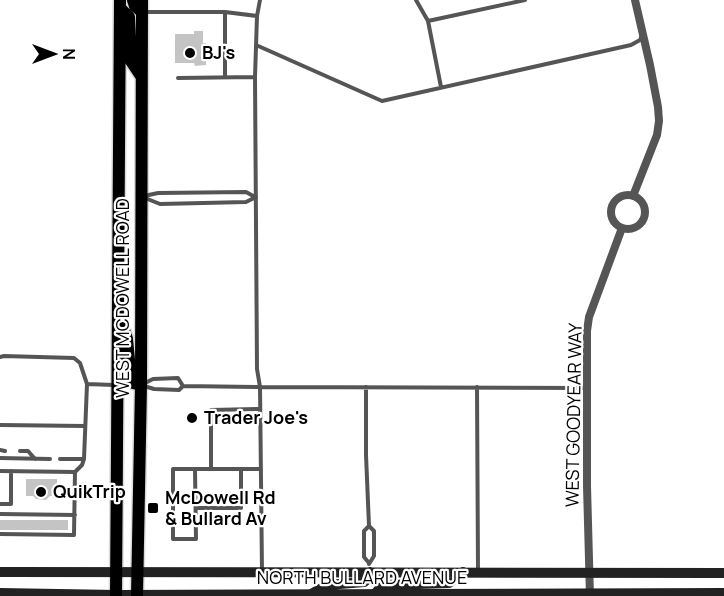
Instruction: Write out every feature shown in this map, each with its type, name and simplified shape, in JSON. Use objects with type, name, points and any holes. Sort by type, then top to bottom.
[{"type":"main road","points":[[133,0],[133,4],[142,6]]},
{"type":"main road","points":[[120,4],[129,17],[131,61],[141,77]]},
{"type":"main road","name":"WEST MCDOWELL ROAD","points":[[116,595],[120,4]]},
{"type":"main road","name":"WEST MCDOWELL ROAD","points":[[137,595],[141,385],[142,6]]},
{"type":"main road","points":[[119,196],[141,197]]},
{"type":"main road","points":[[119,315],[128,339],[131,380],[132,383],[141,385]]},
{"type":"main road","points":[[309,595],[327,585],[364,582],[369,578],[369,568]]},
{"type":"main road","name":"NORTH BULLARD AVENUE","points":[[0,572],[262,572],[369,568],[464,572],[724,573]]},
{"type":"main road","points":[[374,595],[386,585],[449,583],[464,572]]},
{"type":"main road","name":"NORTH BULLARD AVENUE","points":[[0,593],[590,596],[724,593]]},
{"type":"street","points":[[633,196],[657,135],[658,121],[654,86],[635,0]]},
{"type":"street","points":[[621,196],[633,196],[643,205],[644,218],[635,228],[622,228],[612,219],[612,206],[621,196]]},
{"type":"street","name":"WEST GOODYEAR WAY","points":[[590,596],[587,388],[589,317],[622,228]]},
{"type":"lane","points":[[260,0],[257,16],[255,77],[257,369],[260,387],[262,572]]},
{"type":"lane","points":[[416,0],[428,21],[441,87]]},
{"type":"lane","points":[[428,21],[525,0]]},
{"type":"lane","points":[[142,6],[257,16]]},
{"type":"lane","points":[[225,12],[225,77]]},
{"type":"lane","points":[[256,45],[382,101],[631,45],[643,34]]},
{"type":"lane","points":[[178,78],[255,77]]},
{"type":"lane","points":[[141,197],[158,192],[246,192],[256,197]]},
{"type":"lane","points":[[141,197],[160,204],[246,202],[256,197]]},
{"type":"lane","points":[[0,357],[74,358],[80,363],[87,384],[84,459],[75,472],[74,534],[32,532],[0,534]]},
{"type":"lane","points":[[141,385],[153,379],[178,378],[183,386]]},
{"type":"lane","points":[[87,384],[118,385]]},
{"type":"lane","points":[[141,385],[170,390],[179,390],[183,386],[587,388]]},
{"type":"lane","points":[[366,387],[369,526],[374,531],[374,556],[369,568]]},
{"type":"lane","points":[[477,387],[478,572]]},
{"type":"lane","points":[[211,469],[211,410],[260,409]]},
{"type":"lane","points":[[0,425],[85,426]]},
{"type":"lane","points":[[20,451],[28,451],[35,459]]},
{"type":"lane","points":[[0,459],[50,459]]},
{"type":"lane","points":[[60,459],[84,459]]},
{"type":"lane","points":[[195,469],[196,539],[173,539],[173,469],[195,469],[211,469],[241,469],[261,469]]},
{"type":"lane","points":[[195,508],[241,508],[241,469]]},
{"type":"lane","points":[[0,471],[75,472]]},
{"type":"lane","points":[[0,504],[10,504],[11,471]]},
{"type":"lane","points":[[0,514],[33,517],[75,515]]},
{"type":"lane","points":[[369,526],[364,531],[364,557],[369,568]]},
{"type":"building","name":"BJ's","points":[[194,31],[203,31],[203,43],[206,43],[206,65],[175,63],[175,34],[194,34]]},
{"type":"building","name":"QuikTrip","points":[[26,479],[57,479],[57,496],[50,496],[46,500],[26,496]]},
{"type":"building","name":"QuikTrip","points":[[0,520],[68,520],[68,530],[0,530]]},
{"type":"place","name":"BJ's","points":[[190,53]]},
{"type":"place","name":"Trader Joe's","points":[[192,418]]},
{"type":"place","name":"QuikTrip","points":[[41,492]]},
{"type":"place","name":"McDowell Rd & Bullard Av","points":[[153,508]]}]
